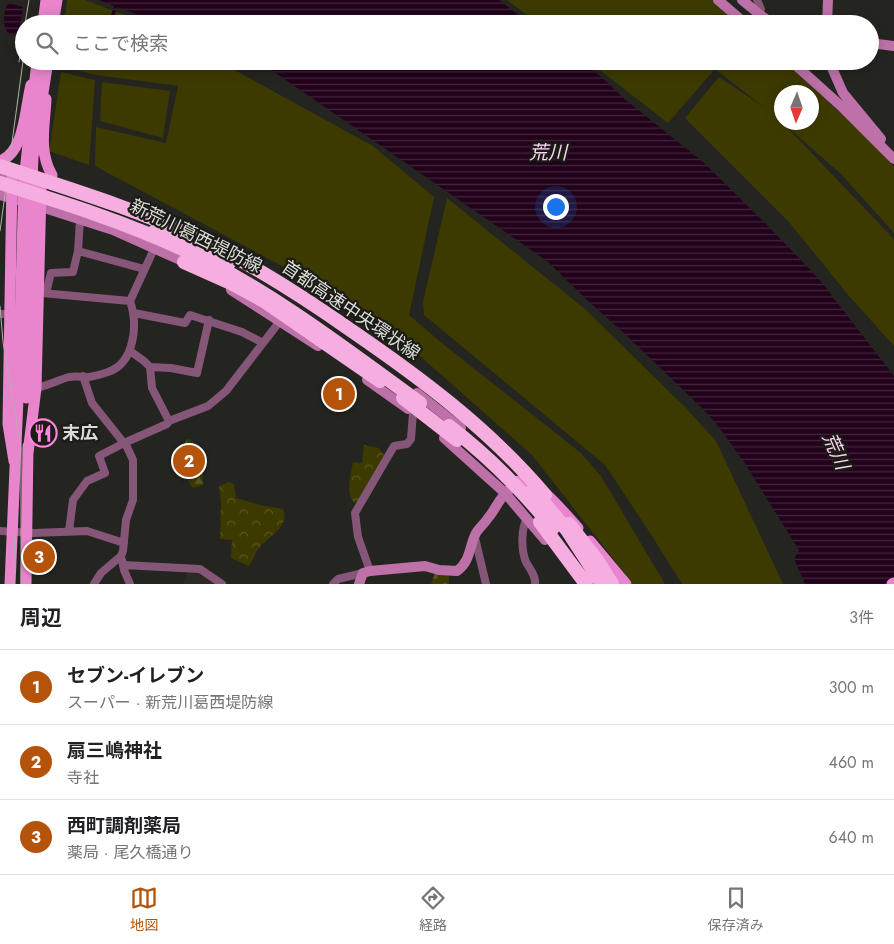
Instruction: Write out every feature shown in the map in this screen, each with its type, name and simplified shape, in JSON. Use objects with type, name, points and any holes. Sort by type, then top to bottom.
[{"type":"highway","name":"首都高速中央環状線","points":[[0,166],[154,219],[197,238],[269,276],[304,298],[431,387],[489,436],[545,494],[612,584]]},
{"type":"highway","name":"首都高速中央環状線","points":[[6,181],[132,228],[189,252],[225,271],[302,319],[420,403],[482,452],[566,542],[596,584]]},
{"type":"highway","points":[[161,230],[230,263],[265,283],[353,341],[420,389],[486,442],[512,467],[554,514],[603,584]]},
{"type":"highway","points":[[184,262],[230,283],[264,302],[398,394],[437,424],[502,478],[540,522],[586,584]]},
{"type":"highway","name":"首都高速中央環状線","points":[[449,426],[502,478]]},
{"type":"highway","points":[[545,494],[581,546],[603,584]]},
{"type":"main road","points":[[44,15],[46,0]]},
{"type":"main road","points":[[55,15],[57,0]]},
{"type":"main road","points":[[718,0],[736,15]]},
{"type":"main road","points":[[742,0],[759,14]]},
{"type":"main road","points":[[827,15],[828,0]]},
{"type":"main road","points":[[879,45],[894,46]]},
{"type":"main road","points":[[0,161],[11,154],[19,142],[27,100],[40,70]]},
{"type":"main road","points":[[10,584],[6,531],[14,461],[13,396],[24,181],[41,70]]},
{"type":"main road","points":[[43,70],[46,94],[43,145],[46,161],[52,175],[64,185],[161,230]]},
{"type":"main road","points":[[801,70],[841,106],[891,157]]},
{"type":"main road","points":[[833,70],[843,93],[873,128],[891,157]]},
{"type":"main road","name":"新荒川葛西堤防線","points":[[0,176],[6,181],[41,189],[161,230],[262,287],[350,346],[423,398],[497,458],[564,532],[596,584]]},
{"type":"main road","points":[[6,181],[12,199],[5,314],[13,396],[28,453]]},
{"type":"main road","points":[[26,584],[28,453],[36,388],[42,293],[41,189]]},
{"type":"main road","name":"新荒川葛西堤防線","points":[[0,195],[113,230],[184,262],[280,321],[340,361],[413,413],[457,449],[505,493],[540,532],[578,584]]},
{"type":"main road","points":[[359,584],[366,572],[425,566],[439,570],[457,571],[466,562],[475,534],[505,493],[519,482],[529,482],[547,496],[586,536],[626,584]]},
{"type":"street","points":[[757,0],[762,9],[759,14]]},
{"type":"street","points":[[80,220],[78,251],[73,272],[51,273],[42,293],[130,301]]},
{"type":"street","points":[[36,388],[71,377],[110,372],[118,366],[130,351],[134,331],[134,313],[130,301],[154,249]]},
{"type":"street","points":[[78,251],[144,269]]},
{"type":"street","points":[[134,313],[185,323],[190,315],[242,332],[263,343]]},
{"type":"street","points":[[150,367],[171,368],[197,373],[209,320]]},
{"type":"street","points":[[69,531],[73,500],[87,481],[105,473],[99,456],[167,424],[169,421],[208,406],[226,391],[280,321]]},
{"type":"street","points":[[130,351],[150,367],[152,388],[169,421]]},
{"type":"street","points":[[84,376],[92,402],[124,443],[133,460],[133,500],[126,520],[121,556],[130,584]]},
{"type":"street","points":[[333,584],[338,578],[366,572],[355,513],[394,446],[407,444],[411,439],[413,413]]},
{"type":"street","points":[[527,518],[524,524],[523,545],[525,560],[535,580],[535,584]]},
{"type":"street","points":[[6,531],[27,533],[87,532],[124,543]]},
{"type":"street","points":[[475,538],[486,584]]},
{"type":"street","points":[[94,584],[102,573],[121,556]]},
{"type":"street","points":[[123,565],[200,569],[222,584]]},
{"type":"shaded area","points":[[187,572],[198,572],[216,584],[183,584]]},
{"type":"green space","points":[[67,0],[85,0],[125,15],[65,15]]},
{"type":"green space","points":[[507,0],[712,0],[730,15],[526,15]]},
{"type":"green space","points":[[75,70],[234,70],[373,146],[434,197],[409,315],[581,453],[601,476],[665,584],[633,584],[532,455],[395,334],[310,281],[95,166],[96,127],[166,143],[178,86],[96,75]]},
{"type":"green space","points":[[600,70],[714,70],[668,123]]},
{"type":"green space","points":[[716,70],[794,70],[810,85],[774,85],[774,130],[790,130],[894,239],[894,346],[849,296],[788,221],[685,118],[719,77],[765,108]]},
{"type":"green space","points":[[61,72],[95,80],[89,165],[49,151]]},
{"type":"green space","points":[[102,82],[170,91],[163,138],[100,121]]},
{"type":"green space","points":[[819,93],[874,144],[894,167],[894,233],[841,174],[791,130],[819,130]]},
{"type":"green space","points":[[447,198],[585,309],[686,408],[716,441],[783,584],[682,584],[605,465],[424,315],[423,302]]},
{"type":"green space","points":[[190,439],[196,445],[198,460],[201,460],[203,463],[203,485],[194,488],[191,486],[177,460],[192,453],[185,444],[186,440]]},
{"type":"green space","points":[[364,445],[379,448],[384,455],[358,502],[354,503],[349,489],[350,478],[353,462],[362,463]]},
{"type":"green space","points":[[229,482],[234,484],[236,498],[283,509],[284,521],[277,531],[259,548],[249,566],[231,558],[232,540],[220,539],[221,505],[219,486]]},
{"type":"green space","points":[[435,573],[449,576],[449,584],[431,584]]},
{"type":"water","points":[[99,0],[499,0],[518,15],[139,15],[117,7],[115,15],[111,15],[114,6]]},
{"type":"water","points":[[9,3],[23,7],[22,15],[15,15],[14,34],[6,30],[4,19],[6,7]]},
{"type":"water","name":"荒川","points":[[271,70],[592,70],[598,74],[627,101],[703,162],[767,225],[819,279],[894,376],[894,584],[805,584],[794,559],[799,550],[744,462],[718,426],[705,411],[547,261]]},
{"type":"tram line","points":[[26,15],[29,0]]},
{"type":"tram line","points":[[0,231],[22,70]]},
{"type":"tram line","points":[[0,306],[3,342],[21,448],[21,584]]},
{"type":"tram line","points":[[13,584],[15,534]]},
{"type":"place","name":"セブン-イレブン","points":[[339,394]]},
{"type":"place","name":"末広","points":[[43,433]]},
{"type":"place","name":"扇三嶋神社","points":[[189,461]]},
{"type":"place","name":"西町調剤薬局","points":[[39,557]]}]
